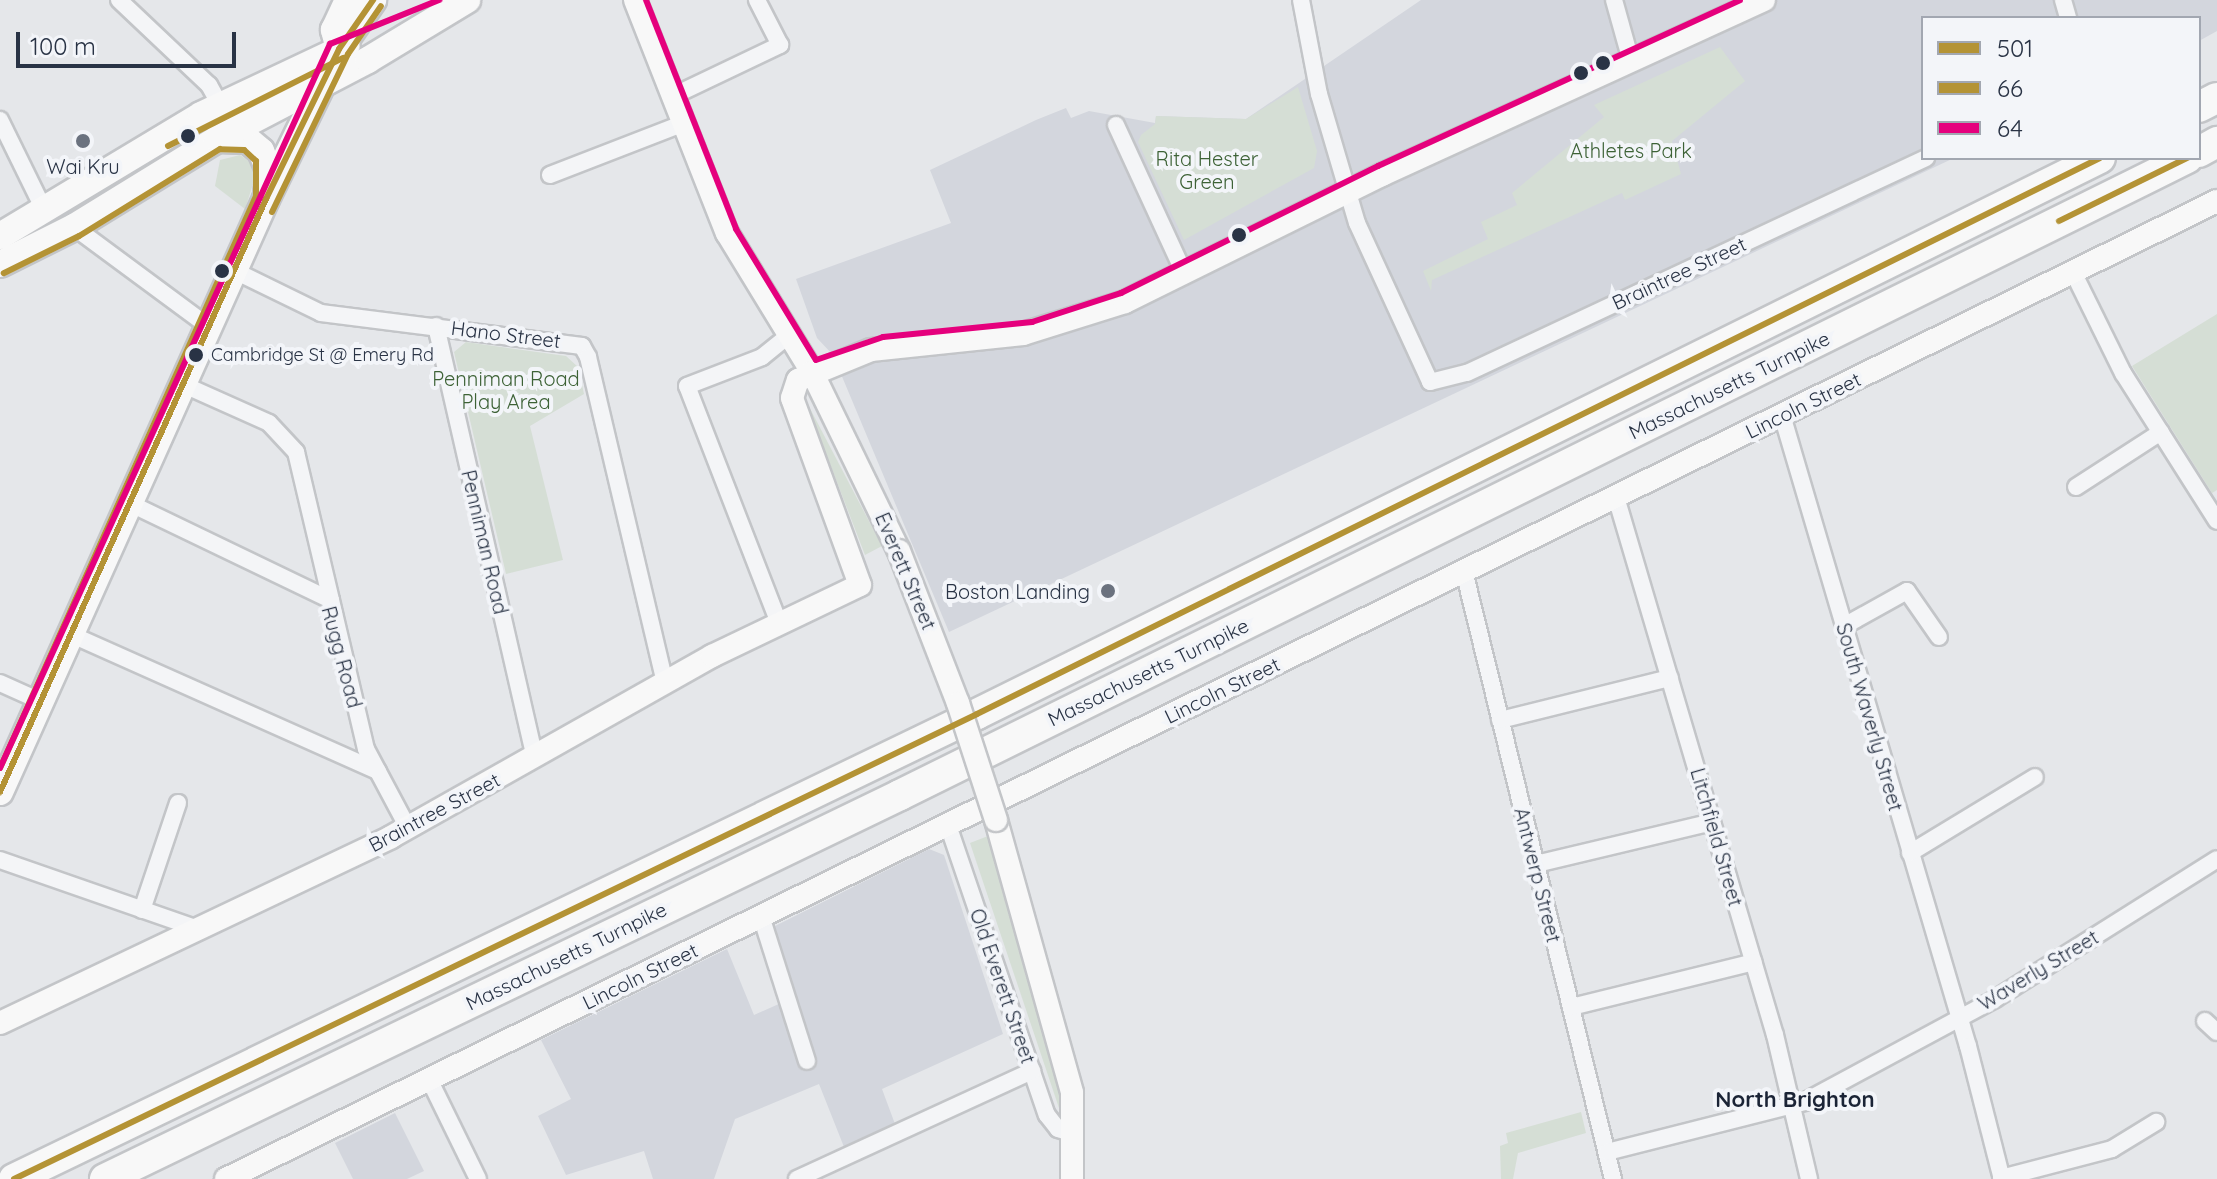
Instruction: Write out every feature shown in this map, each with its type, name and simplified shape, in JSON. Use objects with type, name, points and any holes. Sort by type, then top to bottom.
[{"type":"highway","name":"Massachusetts Turnpike","points":[[14,1179],[977,714],[2096,160]]},
{"type":"highway","name":"Massachusetts Turnpike","points":[[105,1179],[900,795],[2183,160]]},
{"type":"main road","points":[[339,49],[334,30],[348,0]]},
{"type":"main road","points":[[0,792],[266,199],[339,49],[373,0]]},
{"type":"main road","points":[[0,236],[45,212],[220,105],[339,49],[456,6]]},
{"type":"main road","points":[[0,264],[74,227],[217,139],[456,6]]},
{"type":"main road","points":[[217,139],[248,140],[261,151],[270,172],[266,199]]},
{"type":"street","points":[[119,0],[209,85],[220,105]]},
{"type":"street","name":"Everett Street","points":[[635,0],[731,241],[812,372],[899,551],[958,703],[996,820],[1072,1093],[1072,1179]]},
{"type":"street","points":[[673,96],[780,45],[757,0]]},
{"type":"street","points":[[1301,0],[1319,94],[1349,192]]},
{"type":"street","points":[[1614,0],[1631,61]]},
{"type":"street","points":[[812,372],[878,349],[1034,332],[1185,275],[1349,192],[1764,0]]},
{"type":"street","points":[[0,120],[45,212]]},
{"type":"street","points":[[550,175],[684,123]]},
{"type":"street","points":[[1116,125],[1185,275]]},
{"type":"street","name":"Braintree Street","points":[[1349,192],[1357,223],[1430,382],[1467,373],[1922,160]]},
{"type":"street","name":"Lincoln Street","points":[[226,1179],[2217,201]]},
{"type":"street","points":[[74,227],[209,327]]},
{"type":"street","name":"Hano Street","points":[[235,271],[321,313],[569,341],[587,352],[665,683]]},
{"type":"street","points":[[2073,272],[2119,365],[2217,521]]},
{"type":"street","name":"Penniman Road","points":[[436,326],[535,757]]},
{"type":"street","points":[[779,623],[687,386],[762,357],[790,334]]},
{"type":"street","name":"Braintree Street","points":[[0,1023],[408,828],[665,683],[779,623],[860,585],[791,396],[793,384],[812,372]]},
{"type":"street","points":[[182,384],[269,423],[296,452],[331,600]]},
{"type":"street","name":"South Waverly Street","points":[[1782,415],[1959,1018]]},
{"type":"street","points":[[2076,487],[2161,432]]},
{"type":"street","name":"Litchfield Street","points":[[1616,497],[1754,962],[1809,1179]]},
{"type":"street","name":"Rugg Road","points":[[129,503],[331,600],[366,749],[408,828]]},
{"type":"street","name":"Antwerp Street","points":[[1464,571],[1613,1179]]},
{"type":"street","points":[[1844,626],[1907,591],[1939,637]]},
{"type":"street","points":[[70,634],[378,771]]},
{"type":"street","points":[[1500,720],[1670,678]]},
{"type":"street","points":[[0,683],[40,701]]},
{"type":"street","points":[[1910,853],[2035,777]]},
{"type":"street","points":[[142,910],[178,803]]},
{"type":"street","points":[[1536,864],[1712,822]]},
{"type":"street","name":"Old Everett Street","points":[[948,825],[1052,1124],[1073,1134]]},
{"type":"street","name":"Waverly Street","points":[[2001,1178],[1959,1018],[2217,859]]},
{"type":"street","points":[[0,860],[198,929]]},
{"type":"street","points":[[761,916],[807,1061]]},
{"type":"street","points":[[1571,1007],[1754,962]]},
{"type":"street","points":[[1607,1152],[1792,1106],[1959,1018]]},
{"type":"street","points":[[797,1179],[1032,1071]]},
{"type":"street","points":[[429,1079],[478,1179]]},
{"type":"street","points":[[2001,1178],[2112,1149],[2156,1122]]},
{"type":"shaded area","name":"Boston Landing","points":[[1421,0],[2217,0],[2217,31],[2201,40],[2201,16],[1921,16],[1921,160],[1950,160],[949,632],[833,355],[817,338],[796,279],[951,223],[930,170],[1066,108],[1071,118],[1089,111],[1155,123],[1156,116],[1246,119]]},
{"type":"shaded area","points":[[929,849],[944,855],[1003,1034],[882,1089],[895,1124],[844,1147],[819,1084],[735,1119],[714,1179],[653,1179],[644,1151],[566,1175],[538,1116],[571,1099],[541,1040],[727,949],[754,1015],[781,1003],[771,928]]},
{"type":"shaded area","points":[[395,1113],[424,1171],[407,1179],[353,1179],[335,1143]]},
{"type":"green space","name":"Athletes Park","points":[[1720,47],[1745,81],[1672,141],[1681,174],[1625,200],[1622,193],[1432,280],[1431,291],[1423,271],[1488,239],[1481,222],[1517,205],[1512,193],[1604,117],[1594,105]]},
{"type":"green space","name":"Rita Hester Green","points":[[1298,87],[1317,151],[1314,168],[1184,240],[1138,142],[1141,135],[1155,124],[1156,116],[1246,119]]},
{"type":"green space","points":[[240,155],[251,163],[255,178],[245,209],[215,186],[220,160]]},
{"type":"green space","points":[[2217,314],[2217,490],[2212,493],[2132,366]]},
{"type":"green space","name":"Penniman Road Play Area","points":[[466,342],[566,356],[578,367],[584,394],[530,426],[563,560],[506,574],[454,352]]},
{"type":"green space","points":[[805,399],[882,546],[865,555]]},
{"type":"green space","points":[[988,836],[1063,1107],[1059,1108],[970,843]]},
{"type":"green space","points":[[1581,1112],[1586,1133],[1518,1153],[1513,1179],[1501,1179],[1500,1146],[1508,1143],[1506,1133]]},
{"type":"transit line","name":"501","points":[[0,792],[266,199],[339,49],[373,0]]},
{"type":"transit line","name":"64","points":[[0,768],[330,44],[439,0]]},
{"type":"transit line","name":"64","points":[[646,0],[736,229],[816,360],[883,337],[1032,322],[1121,293],[1378,166],[1740,0]]},
{"type":"transit line","name":"66","points":[[272,212],[348,54],[381,6]]},
{"type":"transit line","name":"66","points":[[168,146],[343,58]]},
{"type":"transit line","name":"66","points":[[0,768],[256,196],[256,161],[244,150],[220,149],[79,236],[4,273]]},
{"type":"transit line","name":"501","points":[[14,1179],[977,714],[2096,160]]},
{"type":"transit line","name":"501","points":[[2059,221],[2183,160]]},
{"type":"place","name":"Wai Kru","points":[[83,141]]},
{"type":"place","name":"Cambridge St @ Emery Rd","points":[[196,355]]},
{"type":"place","name":"Boston Landing","points":[[1108,591]]},
{"type":"district","name":"North Brighton","points":[[1795,1100]]}]
